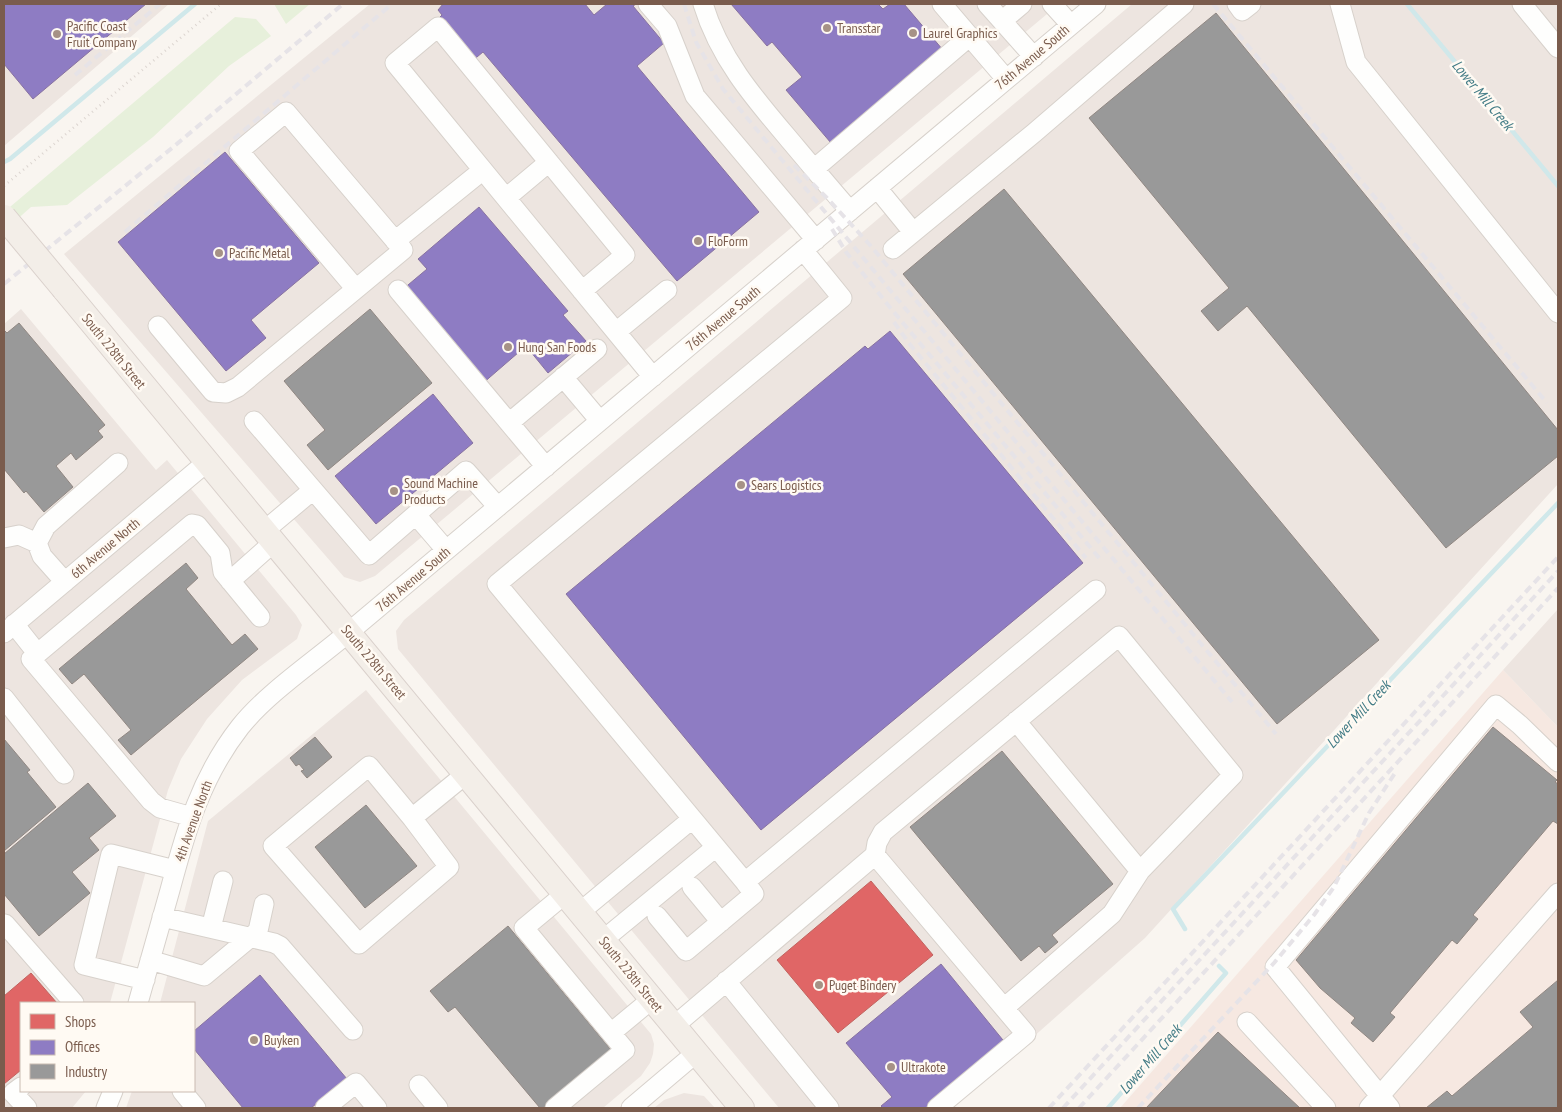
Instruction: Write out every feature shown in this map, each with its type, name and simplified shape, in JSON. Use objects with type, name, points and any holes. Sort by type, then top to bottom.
[{"type":"main road","name":"South 228th Street","points":[[4,217],[742,1108]]},
{"type":"street","points":[[648,4],[667,26],[695,96],[810,245],[842,298],[497,584],[754,894],[686,951],[657,916]]},
{"type":"street","points":[[703,4],[709,23],[748,92],[850,211]]},
{"type":"street","points":[[942,4],[1006,79]]},
{"type":"street","points":[[988,4],[1034,56]]},
{"type":"street","points":[[1002,21],[1022,4]]},
{"type":"street","points":[[1052,4],[1071,25]]},
{"type":"street","name":"76th Avenue South","points":[[349,632],[1096,4]]},
{"type":"street","points":[[893,249],[1034,133],[1184,4]]},
{"type":"street","points":[[1237,4],[1242,11],[1251,4]]},
{"type":"street","points":[[1340,4],[1356,62],[1558,313]]},
{"type":"street","points":[[1522,4],[1558,48]]},
{"type":"street","points":[[582,291],[625,255],[438,27],[395,63],[652,377]]},
{"type":"street","points":[[814,169],[970,36]]},
{"type":"street","points":[[158,326],[213,392],[226,393],[238,387],[356,290],[403,250],[286,112],[239,151],[356,290]]},
{"type":"street","points":[[506,198],[549,162]]},
{"type":"street","points":[[395,241],[483,170]]},
{"type":"street","points":[[877,188],[913,232]]},
{"type":"street","points":[[398,290],[546,467]]},
{"type":"street","points":[[616,332],[667,290]]},
{"type":"street","points":[[509,423],[597,349]]},
{"type":"street","points":[[563,377],[600,421]]},
{"type":"street","points":[[254,421],[369,555],[466,471],[498,507]]},
{"type":"street","name":"6th Avenue North","points":[[9,629],[207,462]]},
{"type":"street","points":[[36,543],[46,526],[118,463]]},
{"type":"street","points":[[230,581],[269,536],[313,490]]},
{"type":"street","points":[[416,515],[446,550]]},
{"type":"street","points":[[192,817],[160,808],[151,801],[30,659],[192,524],[197,525],[220,553],[223,572],[260,617]]},
{"type":"street","points":[[4,538],[19,535],[36,543],[42,556],[65,582]]},
{"type":"street","points":[[745,882],[1096,590]]},
{"type":"street","points":[[9,629],[38,652]]},
{"type":"street","name":"4th Avenue North","points":[[138,1002],[175,870],[192,817],[203,787],[220,755],[241,726],[267,699],[349,632]]},
{"type":"street","points":[[937,1108],[1026,1034],[1004,1008],[876,855],[877,843],[884,832],[1119,636],[1233,775],[1140,871],[1112,914],[1004,1008]]},
{"type":"street","points":[[4,698],[64,774]]},
{"type":"street","points":[[1558,762],[1520,725],[1496,705],[1275,967],[1380,1104],[1558,893]]},
{"type":"street","points":[[1016,721],[1140,871]]},
{"type":"street","points":[[369,766],[412,818],[450,867],[359,944],[273,846],[369,766]]},
{"type":"street","points":[[412,818],[466,774]]},
{"type":"street","points":[[555,1108],[625,1050],[524,928],[572,903],[692,818]]},
{"type":"street","points":[[603,940],[716,847]]},
{"type":"street","points":[[145,980],[84,966],[111,854],[175,870]]},
{"type":"street","points":[[674,1026],[876,855]]},
{"type":"street","points":[[211,928],[223,881]]},
{"type":"street","points":[[692,887],[721,922]]},
{"type":"street","points":[[150,960],[204,976],[258,931],[264,904]]},
{"type":"street","points":[[162,916],[280,946],[353,1030]]},
{"type":"street","points":[[5,924],[73,1002]]},
{"type":"street","points":[[726,982],[828,1108]]},
{"type":"street","points":[[611,1034],[652,999]]},
{"type":"street","points":[[1247,1022],[1326,1108]]},
{"type":"street","points":[[634,1107],[696,1053]]},
{"type":"street","points":[[325,1108],[356,1083],[376,1108]]},
{"type":"street","points":[[419,1085],[438,1108]]},
{"type":"street","points":[[20,1088],[13,1093],[27,1108]]},
{"type":"street","points":[[106,1108],[113,1092]]},
{"type":"street","points":[[180,1097],[196,1108]]},
{"type":"path","points":[[4,186],[221,4]]},
{"type":"shaded area","name":"Pacific Coast Fruit Company","points":[[4,4],[169,4],[4,146]]},
{"type":"shaded area","points":[[370,4],[1059,4],[375,576],[360,582],[344,577],[64,254]]},
{"type":"shaded area","points":[[1132,4],[1558,4],[1558,484],[1145,938],[953,1108],[779,1108],[398,649],[396,631],[404,620]]},
{"type":"shaded area","points":[[21,309],[156,470],[167,460],[296,615],[302,625],[297,639],[242,680],[207,719],[181,759],[168,790],[110,1002],[20,1002],[20,1092],[85,1092],[72,1108],[4,1108],[4,324]]},
{"type":"shaded area","points":[[1558,609],[1558,727],[1503,670]]},
{"type":"shaded area","points":[[1503,670],[1558,727],[1558,1108],[1120,1108]]},
{"type":"shaded area","points":[[366,690],[651,1034],[654,1044],[650,1063],[641,1076],[603,1108],[126,1108],[132,1092],[195,1092],[195,1002],[160,1002],[208,821]]},
{"type":"shaded area","points":[[684,1093],[704,1096],[715,1108],[654,1108],[664,1100]]},
{"type":"green space","points":[[274,4],[310,4],[286,24]]},
{"type":"green space","points":[[235,17],[256,19],[271,36],[229,66],[153,137],[67,205],[31,207],[4,231],[4,212]]},
{"type":"building: Shops","points":[[871,881],[933,955],[838,1033],[777,960]]},
{"type":"building: Shops","points":[[31,973],[56,1002],[20,1002],[20,1071],[4,1084],[4,996]]},
{"type":"building: Offices","name":"Pacific Coast Fruit Company","points":[[4,4],[146,4],[33,99],[4,64]]},
{"type":"building: Offices","points":[[443,4],[585,4],[594,15],[607,4],[636,4],[633,6],[664,43],[637,66],[759,212],[677,281],[483,52],[471,62],[436,21],[442,15],[438,10]]},
{"type":"building: Offices","points":[[731,4],[878,4],[883,9],[890,4],[904,4],[943,50],[831,143],[786,90],[802,77],[772,42],[767,46]]},
{"type":"building: Offices","name":"Pacific Metal","points":[[225,152],[319,263],[251,320],[266,338],[226,371],[118,242]]},
{"type":"building: Offices","points":[[479,207],[568,311],[563,315],[586,341],[548,373],[526,346],[482,384],[402,290],[427,269],[418,259]]},
{"type":"building: Offices","points":[[890,331],[1083,563],[761,830],[566,594],[865,346],[868,349]]},
{"type":"building: Offices","points":[[433,394],[473,443],[376,524],[335,476]]},
{"type":"building: Offices","points":[[941,964],[1007,1045],[931,1108],[883,1108],[881,1106],[892,1097],[846,1043]]},
{"type":"building: Offices","name":"Buyken","points":[[260,975],[347,1079],[311,1108],[243,1108],[195,1050],[195,1030]]},
{"type":"building: Industry","points":[[1216,13],[1558,430],[1558,456],[1446,548],[1247,306],[1218,331],[1201,311],[1229,288],[1089,118]]},
{"type":"building: Industry","points":[[1004,189],[1379,640],[1277,724],[903,274]]},
{"type":"building: Industry","points":[[370,309],[432,383],[328,470],[307,445],[325,430],[284,381]]},
{"type":"building: Industry","points":[[19,323],[105,425],[98,431],[103,437],[76,460],[71,453],[56,466],[73,487],[44,512],[26,491],[24,493],[4,469],[4,330],[7,333]]},
{"type":"building: Industry","points":[[186,563],[198,578],[186,589],[232,645],[245,634],[258,649],[131,755],[118,740],[131,730],[84,674],[72,684],[59,669]]},
{"type":"building: Industry","points":[[1493,727],[1557,780],[1555,782],[1558,784],[1558,824],[1553,821],[1473,915],[1478,919],[1457,944],[1452,940],[1390,1013],[1395,1017],[1373,1042],[1351,1023],[1355,1018],[1320,988],[1296,960]]},
{"type":"building: Industry","points":[[315,737],[332,757],[307,778],[301,771],[304,770],[299,764],[296,766],[290,758]]},
{"type":"building: Industry","points":[[4,739],[30,770],[27,772],[56,807],[4,851]]},
{"type":"building: Industry","points":[[1002,751],[1113,884],[1052,935],[1058,942],[1045,953],[1039,946],[1021,961],[910,827]]},
{"type":"building: Industry","points":[[88,783],[116,816],[89,838],[99,850],[72,872],[90,893],[39,936],[4,894],[4,854]]},
{"type":"building: Industry","points":[[366,805],[417,866],[365,908],[315,847]]},
{"type":"building: Industry","points":[[508,926],[612,1051],[543,1108],[540,1108],[455,1007],[448,1012],[430,991]]},
{"type":"building: Industry","points":[[1558,980],[1558,1108],[1426,1108],[1447,1091],[1452,1096],[1533,1027],[1520,1012]]},
{"type":"building: Industry","points":[[1218,1032],[1300,1108],[1146,1108]]},
{"type":"waterway","points":[[4,162],[10,159],[195,4]]},
{"type":"waterway","name":"Lower Mill Creek","points":[[1407,4],[1558,186]]},
{"type":"waterway","name":"Lower Mill Creek","points":[[1185,929],[1173,909],[1558,503]]},
{"type":"waterway","name":"Lower Mill Creek","points":[[1108,1108],[1226,973],[1219,966]]},
{"type":"railway","points":[[75,75],[160,4]]},
{"type":"railway","points":[[4,284],[172,148],[343,4]]},
{"type":"railway","points":[[125,232],[392,4]]},
{"type":"railway","points":[[684,4],[696,42],[723,89],[1232,702]]},
{"type":"railway","points":[[1213,4],[1547,403]]},
{"type":"railway","points":[[794,165],[870,245],[1276,734]]},
{"type":"railway","points":[[832,229],[846,252],[888,305],[1100,559]]},
{"type":"railway","points":[[894,322],[908,342],[1086,558]]},
{"type":"railway","points":[[1049,1108],[1558,557]]},
{"type":"railway","points":[[1063,1108],[1558,571]]},
{"type":"railway","points":[[1079,1108],[1558,588]]},
{"type":"railway","points":[[1138,1108],[1274,963],[1314,915],[1334,887],[1369,813],[1395,773]]},
{"type":"place","name":"Transstar","points":[[827,28]]},
{"type":"place","name":"Laurel Graphics","points":[[913,33]]},
{"type":"place","name":"Pacific Coast Fruit Company","points":[[57,34]]},
{"type":"place","name":"FloForm","points":[[698,241]]},
{"type":"place","name":"Pacific Metal","points":[[219,253]]},
{"type":"place","name":"Hung San Foods","points":[[508,347]]},
{"type":"place","name":"Sears Logistics","points":[[741,485]]},
{"type":"place","name":"Sound Machine Products","points":[[394,491]]},
{"type":"place","name":"Puget Bindery","points":[[819,985]]},
{"type":"place","name":"Buyken","points":[[254,1040]]},
{"type":"place","name":"Ultrakote","points":[[891,1067]]}]
